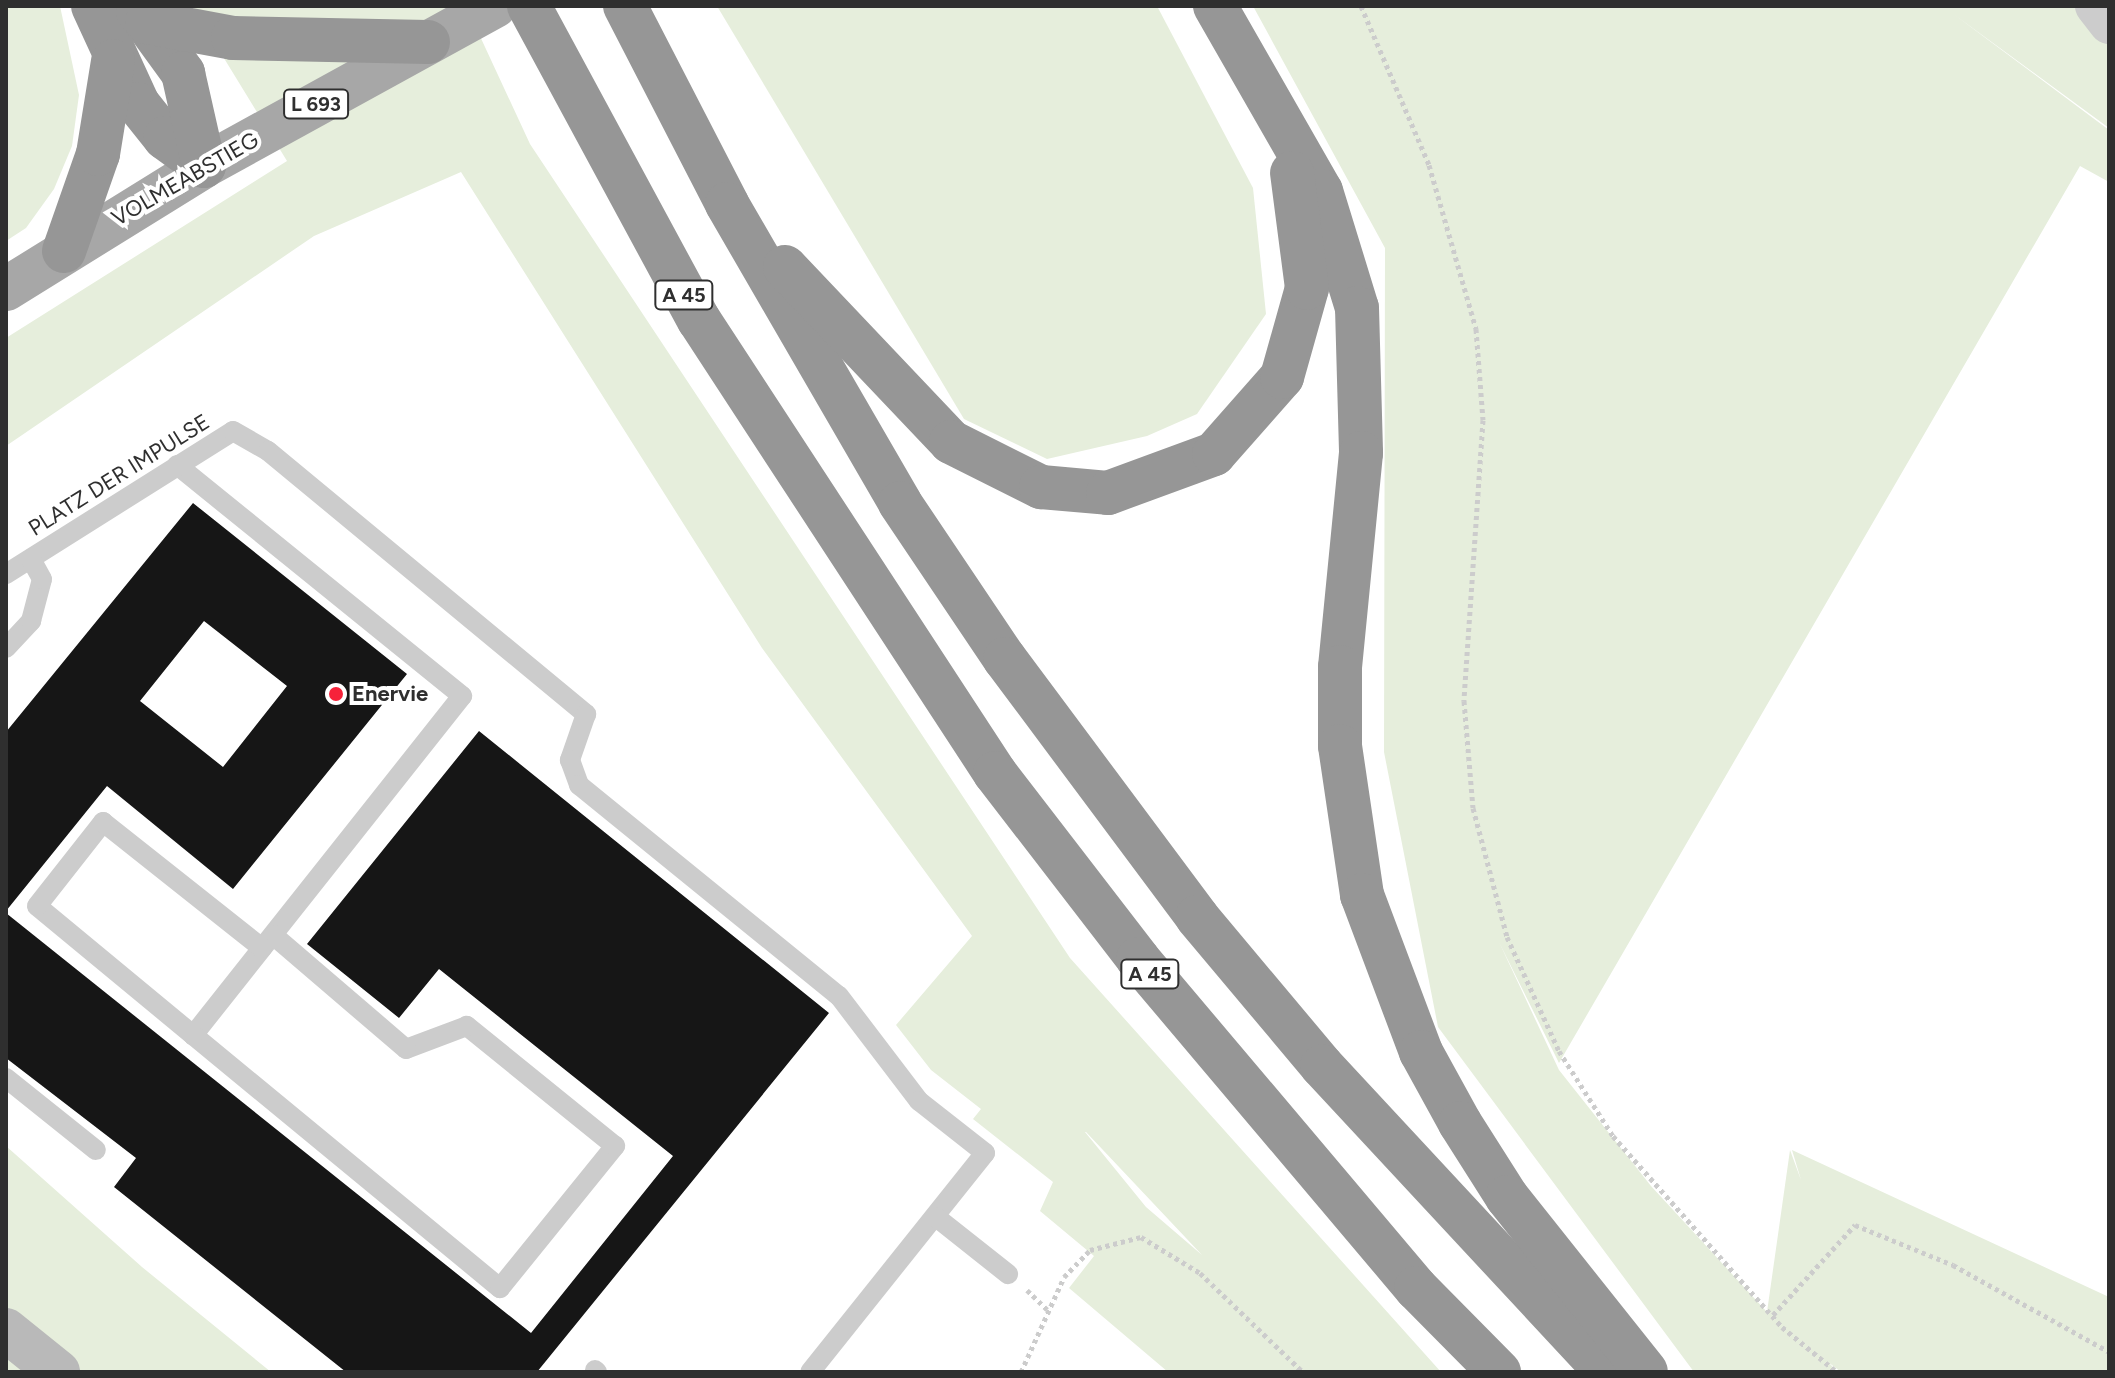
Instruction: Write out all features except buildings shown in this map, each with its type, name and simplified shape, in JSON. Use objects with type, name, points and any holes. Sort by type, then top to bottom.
[{"type":"highway","points":[[93,6],[113,61],[165,138],[204,166]]},
{"type":"highway","points":[[625,6],[727,204],[900,503],[1188,904],[1427,1184],[1606,1372]]},
{"type":"highway","points":[[1215,6],[1285,135],[1321,191],[1357,308],[1361,453],[1340,746],[1362,895],[1421,1052],[1460,1123],[1507,1197],[1646,1372]]},
{"type":"highway","points":[[140,14],[183,73],[204,166]]},
{"type":"highway","points":[[140,14],[233,38],[428,42]]},
{"type":"highway","name":"A 45","points":[[536,21],[699,320],[995,773],[1148,971],[1416,1288],[1499,1372]]},
{"type":"highway","points":[[64,251],[98,154],[113,61]]},
{"type":"highway","points":[[727,204],[951,442],[1041,487],[1108,493],[1214,454],[1282,377],[1307,288],[1307,245],[1285,135]]},
{"type":"main road","name":"VOLMEABSTIEG","points":[[6,289],[204,166],[495,6]]},
{"type":"main road","points":[[6,1330],[58,1372]]},
{"type":"street","points":[[2095,6],[2109,24]]},
{"type":"lane","name":"PLATZ DER IMPULSE","points":[[6,574],[233,431],[268,451],[586,714],[570,760],[579,785],[839,996],[919,1101],[985,1153],[936,1217]]},
{"type":"lane","points":[[177,465],[462,696],[193,1035]]},
{"type":"lane","name":"PLATZ DER IMPULSE","points":[[6,648],[31,621],[42,579],[31,559]]},
{"type":"lane","points":[[103,822],[406,1049],[467,1026],[615,1146],[500,1288],[193,1035],[37,906],[103,822]]},
{"type":"lane","points":[[6,1078],[96,1150]]},
{"type":"lane","points":[[810,1372],[936,1217],[1008,1274]]},
{"type":"path","points":[[1361,6],[1429,165],[1476,329],[1483,420],[1464,701],[1473,808],[1507,937],[1559,1051],[1613,1136],[1773,1315],[1837,1372]]},
{"type":"path","points":[[1773,1315],[1855,1225],[1953,1265],[2109,1352]]},
{"type":"path","points":[[1021,1372],[1064,1277],[1090,1250],[1141,1237],[1200,1273],[1303,1372]]},
{"type":"green space","points":[[6,6],[60,6],[79,95],[72,146],[54,189],[26,228],[6,241]]},
{"type":"green space","points":[[192,6],[466,6],[530,144],[1070,958],[1441,1372],[1168,1372],[1069,1288],[1094,1256],[1040,1211],[1053,1182],[973,1119],[981,1109],[931,1070],[896,1025],[972,936],[762,648],[461,172],[314,236],[6,446],[6,338],[287,161]],"holes":[[[1086,1132],[1202,1255],[1146,1207]]]},
{"type":"green space","points":[[717,6],[1157,6],[1253,188],[1266,314],[1197,414],[1147,436],[1047,459],[964,419]]},
{"type":"green space","points":[[1253,6],[2083,6],[2109,39],[2109,128],[1952,13],[2109,130],[2109,182],[2080,166],[1559,1063],[1499,942],[1559,1070],[1651,1186],[1767,1312],[1790,1150],[1801,1180],[1792,1150],[2109,1297],[2109,1372],[1841,1372],[1828,1362],[1838,1372],[1694,1372],[1438,1027],[1384,752],[1385,248]]},
{"type":"green space","points":[[6,1146],[142,1267],[271,1372],[6,1372]]},
{"type":"place","name":"Enervie","points":[[336,694]]}]
